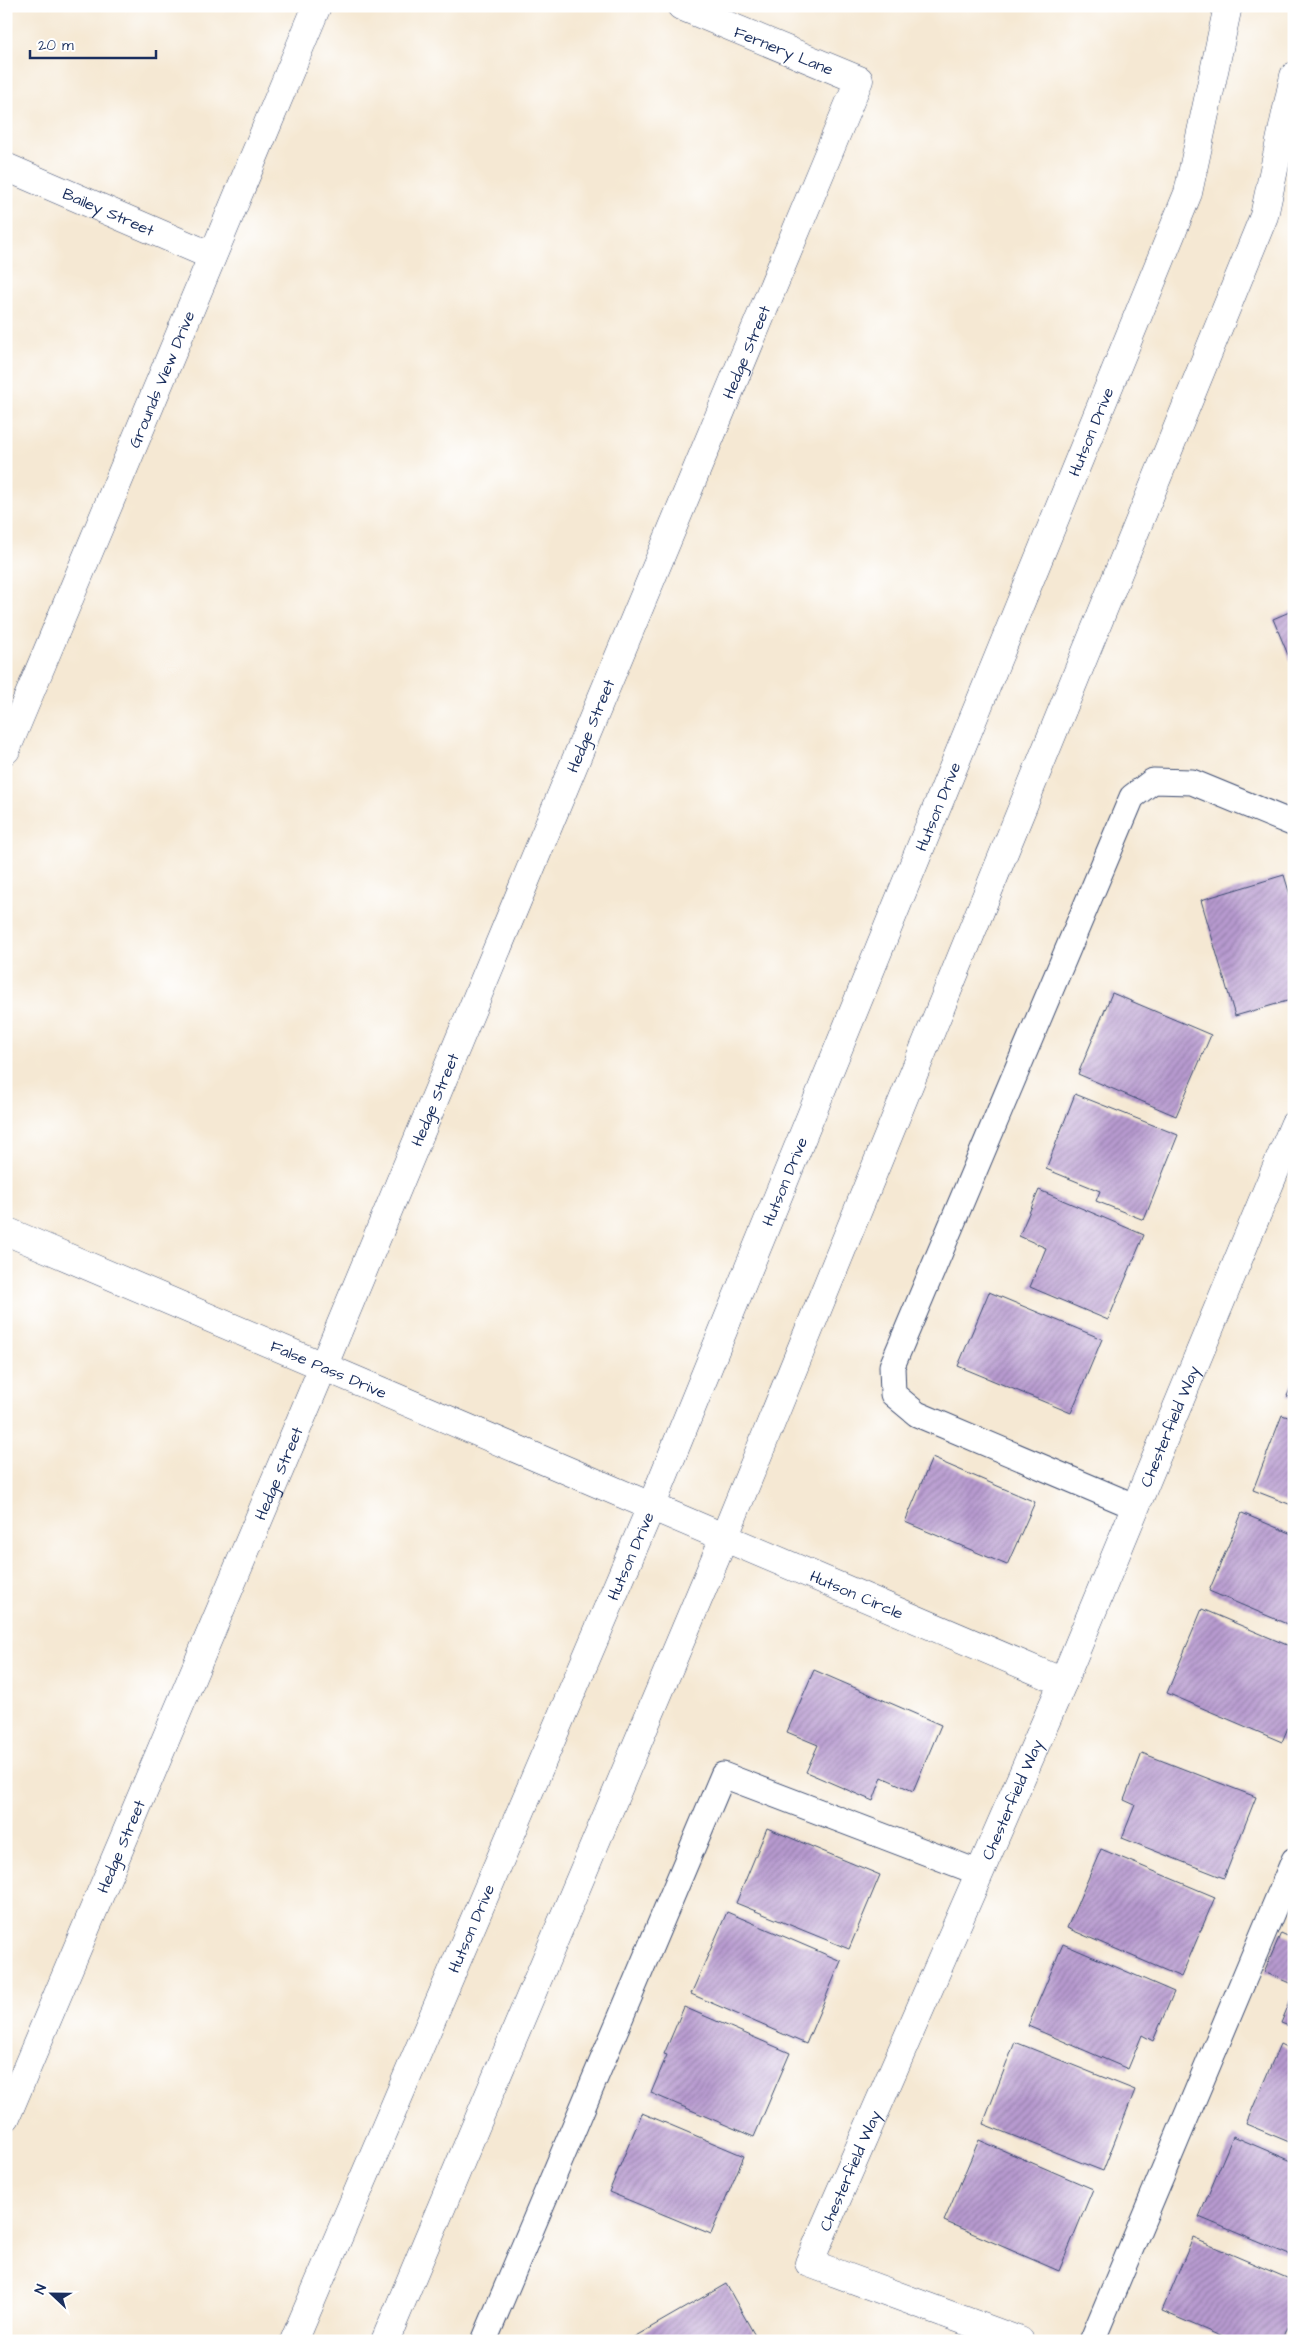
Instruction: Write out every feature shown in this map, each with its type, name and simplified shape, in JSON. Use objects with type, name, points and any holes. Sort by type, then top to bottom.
[{"type":"street","name":"Grounds View Drive","points":[[6,750],[317,6]]},
{"type":"street","name":"Fernery Lane","points":[[681,6],[859,80]]},
{"type":"street","name":"Hutson Drive","points":[[294,2341],[651,1508],[1188,192],[1228,6]]},
{"type":"street","points":[[385,2341],[724,1538],[1264,216],[1294,76]]},
{"type":"street","name":"Hedge Street","points":[[6,2117],[323,1367],[859,80]]},
{"type":"street","name":"Bailey Street","points":[[6,167],[212,256]]},
{"type":"street","name":"Chesterfield Way","points":[[1020,2341],[809,2263],[1063,1682],[1294,1126]]},
{"type":"street","name":"False Pass Drive","points":[[6,1232],[651,1508]]},
{"type":"street","name":"Hutson Circle","points":[[651,1508],[1063,1682]]},
{"type":"lane","points":[[1136,1507],[916,1414],[893,1394],[892,1366],[1132,797],[1153,781],[1192,782],[1294,824]]},
{"type":"lane","points":[[484,2341],[723,1775],[980,1872]]},
{"type":"lane","points":[[1092,2341],[1294,1860]]},
{"type":"building","points":[[1294,610],[1294,669],[1273,619]]},
{"type":"building","points":[[1284,875],[1294,908],[1294,999],[1235,1016],[1201,900]]},
{"type":"building","points":[[1112,993],[1211,1035],[1176,1116],[1078,1074]]},
{"type":"building","points":[[1075,1094],[1178,1135],[1144,1220],[1096,1201],[1100,1191],[1046,1169]]},
{"type":"building","points":[[1039,1190],[1144,1235],[1108,1320],[1030,1287],[1046,1248],[1019,1236]]},
{"type":"building","points":[[989,1292],[1102,1339],[1071,1413],[958,1366]]},
{"type":"building","points":[[1294,1381],[1294,1399],[1287,1396]]},
{"type":"building","points":[[1282,1415],[1294,1419],[1294,1506],[1253,1490]]},
{"type":"building","points":[[932,1458],[1035,1502],[1007,1565],[905,1522]]},
{"type":"building","points":[[1242,1513],[1294,1535],[1294,1627],[1209,1591]]},
{"type":"building","points":[[1202,1609],[1294,1648],[1294,1713],[1282,1742],[1167,1693]]},
{"type":"building","points":[[814,1670],[941,1725],[913,1791],[882,1777],[873,1801],[806,1772],[818,1745],[787,1732]]},
{"type":"building","points":[[1142,1753],[1256,1797],[1224,1878],[1122,1838],[1135,1805],[1124,1800]]},
{"type":"building","points":[[767,1828],[880,1875],[849,1949],[736,1903]]},
{"type":"building","points":[[1101,1849],[1215,1897],[1181,1977],[1067,1928]]},
{"type":"building","points":[[727,1912],[841,1961],[806,2044],[691,1994]]},
{"type":"building","points":[[1281,1933],[1294,1939],[1294,1985],[1264,1972]]},
{"type":"building","points":[[1063,1944],[1174,1992],[1153,2041],[1142,2035],[1128,2069],[1028,2026]]},
{"type":"building","points":[[1294,1992],[1294,2028],[1281,2023]]},
{"type":"building","points":[[684,2007],[790,2053],[754,2137],[651,2093],[667,2055],[664,2054]]},
{"type":"building","points":[[1015,2042],[1135,2090],[1103,2171],[983,2124]]},
{"type":"building","points":[[1280,2044],[1294,2051],[1294,2144],[1246,2124]]},
{"type":"building","points":[[642,2113],[744,2156],[711,2234],[609,2192]]},
{"type":"building","points":[[1233,2136],[1294,2162],[1294,2257],[1199,2217]]},
{"type":"building","points":[[979,2140],[1093,2189],[1059,2271],[944,2221]]},
{"type":"building","points":[[1193,2238],[1294,2281],[1294,2311],[1281,2341],[1232,2341],[1162,2311]]},
{"type":"building","points":[[726,2284],[758,2341],[627,2341]]}]
